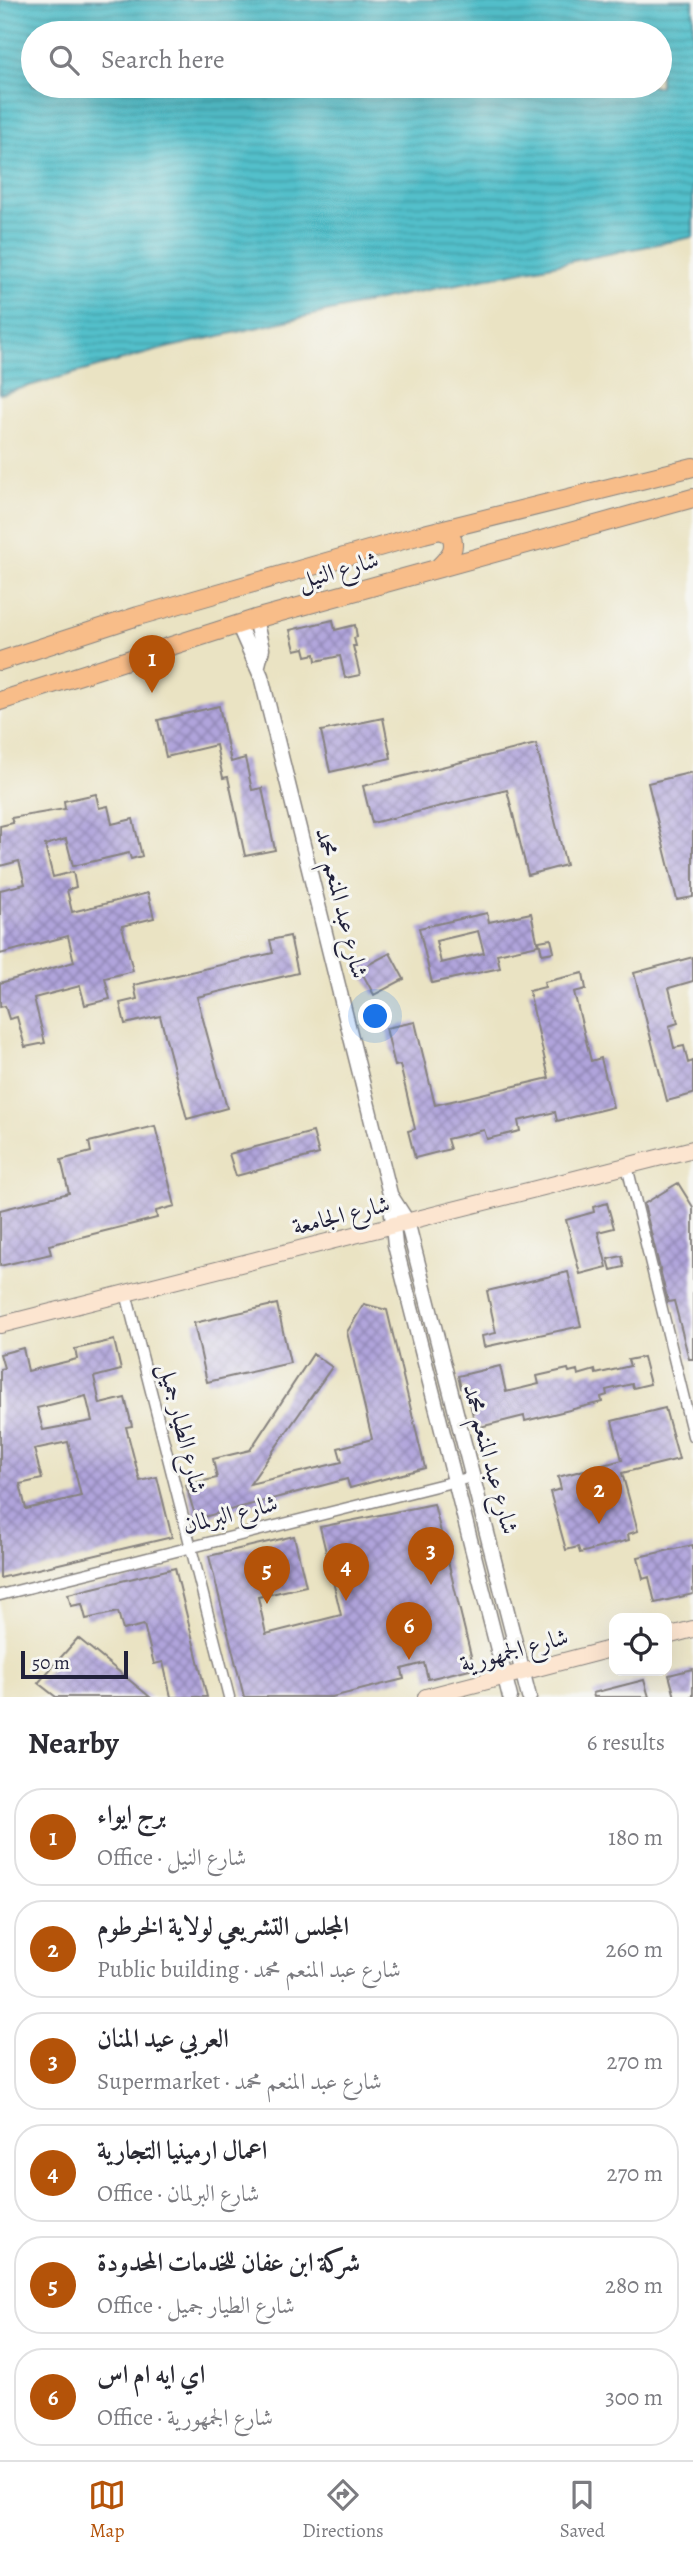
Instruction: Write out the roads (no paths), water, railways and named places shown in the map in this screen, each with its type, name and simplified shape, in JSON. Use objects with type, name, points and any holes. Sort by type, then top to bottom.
[{"type":"main road","name":"شارع النيل","points":[[0,661],[138,616],[439,530],[693,467]]},
{"type":"main road","name":"شارع النيل","points":[[0,701],[246,622],[439,567],[692,502]]},
{"type":"main road","points":[[439,530],[450,534],[454,540],[450,556],[439,567]]},
{"type":"main road","name":"شارع الجامعة","points":[[0,1325],[693,1149]]},
{"type":"main road","points":[[672,1635],[693,1629]]},
{"type":"main road","name":"شارع الجمهورية","points":[[426,1697],[609,1649]]},
{"type":"street","name":"شارع عبد المنعم محمد","points":[[246,622],[249,654],[258,664],[390,1194],[391,1226],[510,1697]]},
{"type":"street","points":[[627,1166],[693,1436]]},
{"type":"street","name":"شارع عبد المنعم محمد","points":[[390,1194],[407,1221],[529,1697]]},
{"type":"street","name":"شارع الطيار جميل","points":[[126,1293],[229,1697]]},
{"type":"street","name":"شارع البرلمان","points":[[0,1595],[191,1545],[472,1477]]},
{"type":"water","points":[[0,0],[693,0],[693,237],[392,297],[166,348],[0,394]]},
{"type":"place","name":"برج ايواء","points":[[152,693]]},
{"type":"place","name":"المجلس التشريعي لولاية الخرطوم","points":[[599,1524]]},
{"type":"place","name":"العربي عيد المنان","points":[[431,1585]]},
{"type":"place","name":"اعمال ارمينيا التجارية","points":[[346,1601]]},
{"type":"place","name":"شركة ابن عفان للخدمات المحدودة","points":[[267,1604]]},
{"type":"place","name":"اي ايه ام اس","points":[[409,1660]]}]
